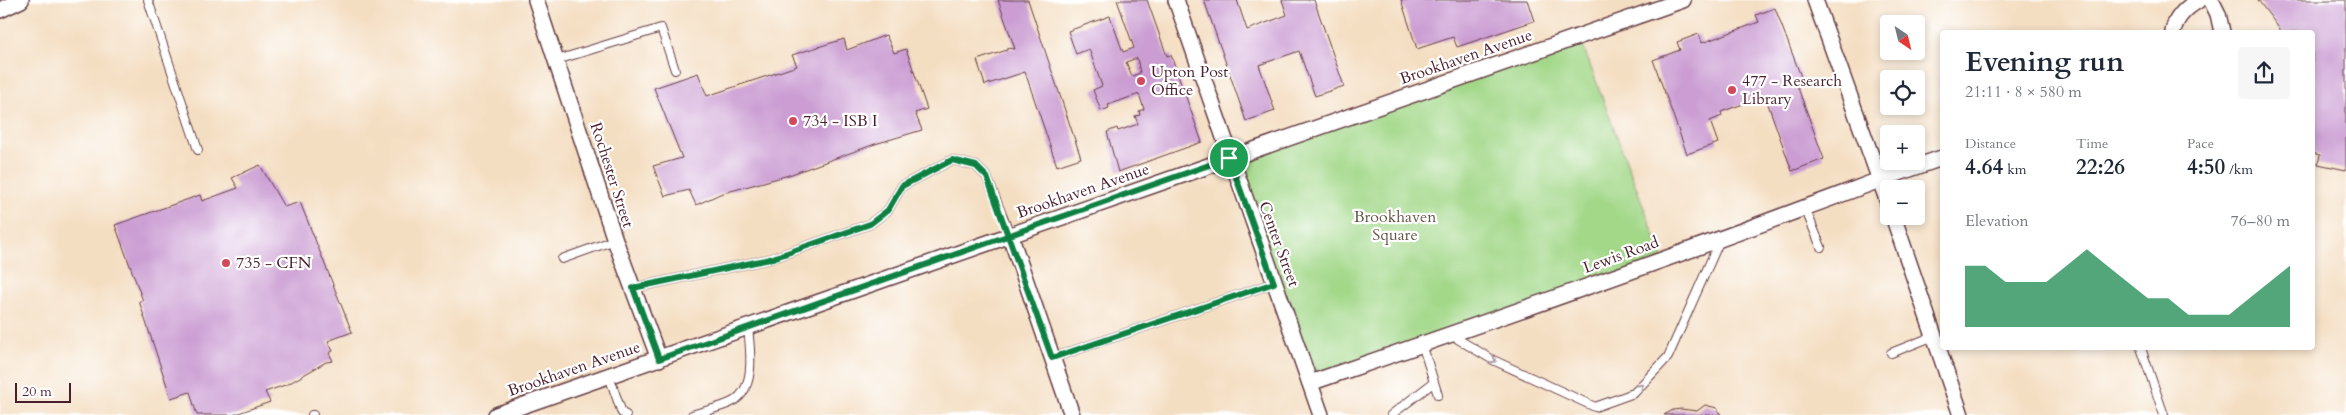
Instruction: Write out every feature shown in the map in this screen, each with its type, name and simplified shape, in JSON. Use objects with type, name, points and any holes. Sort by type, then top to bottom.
[{"type":"street","points":[[0,10],[21,0]]},
{"type":"street","name":"Rochester Street","points":[[536,0],[615,240],[659,359]]},
{"type":"street","name":"Center Street","points":[[1176,0],[1229,158],[1321,415]]},
{"type":"street","name":"Brookhaven Avenue","points":[[496,415],[1682,0]]},
{"type":"street","points":[[1816,0],[1879,178]]},
{"type":"street","points":[[2173,29],[2188,6],[2199,0]]},
{"type":"street","points":[[2210,0],[2218,14],[2222,30]]},
{"type":"street","name":"Lewis Road","points":[[1310,383],[1451,335],[1805,208],[1879,178],[1940,159]]},
{"type":"street","points":[[1896,225],[1961,415]]},
{"type":"street","points":[[1010,235],[1072,415]]},
{"type":"lane","points":[[148,0],[198,150]]},
{"type":"lane","points":[[557,60],[661,28],[675,70]]},
{"type":"lane","points":[[633,288],[770,259],[870,224],[888,210],[902,186],[952,160],[976,166],[987,177],[1010,235]]},
{"type":"lane","points":[[1805,208],[1821,247]]},
{"type":"lane","points":[[1451,335],[1493,360],[1595,407],[1634,393],[1668,357],[1721,238]]},
{"type":"lane","points":[[562,259],[615,240]]},
{"type":"lane","points":[[1052,358],[1274,283]]},
{"type":"lane","points":[[692,415],[733,401],[744,390],[752,361],[748,327]]},
{"type":"lane","points":[[1891,353],[1934,336]]},
{"type":"lane","points":[[1422,344],[1438,395]]},
{"type":"lane","points":[[2142,350],[2164,415]]},
{"type":"lane","points":[[608,376],[622,413],[626,415]]},
{"type":"lane","points":[[1391,415],[1434,383]]},
{"type":"green space","name":"Brookhaven Square","points":[[1579,36],[1663,258],[1310,383],[1229,158]]},
{"type":"building","points":[[998,0],[1028,0],[1081,158],[1057,166],[1025,72],[985,85],[977,60],[1007,50],[1007,48],[1015,49]]},
{"type":"building","name":"Upton Post Office","points":[[1117,0],[1147,0],[1167,56],[1171,55],[1202,142],[1118,172],[1107,132],[1117,128],[1118,131],[1138,124],[1135,116],[1140,115],[1139,111],[1144,109],[1139,94],[1108,105],[1109,108],[1101,111],[1093,90],[1102,86],[1089,49],[1076,54],[1068,31],[1110,16],[1123,52],[1134,48]],"holes":[[[1137,58],[1140,73],[1132,76],[1126,62]]]},
{"type":"building","points":[[1204,0],[1237,0],[1247,30],[1287,15],[1282,0],[1314,0],[1344,86],[1315,96],[1299,51],[1259,65],[1275,111],[1246,121]]},
{"type":"building","points":[[1401,0],[1527,0],[1534,21],[1457,47],[1453,37],[1417,49]]},
{"type":"building","points":[[2258,0],[2346,0],[2346,170],[2318,164],[2320,155],[2315,154],[2315,30],[2280,30]]},
{"type":"building","name":"477 - Research Library","points":[[1775,8],[1803,82],[1797,85],[1824,159],[1792,171],[1765,96],[1721,112],[1722,116],[1710,121],[1718,143],[1687,154],[1653,60],[1680,50],[1677,42],[1699,34],[1702,43],[1759,22],[1756,15]]},
{"type":"building","name":"734 - ISB I","points":[[886,35],[894,53],[906,49],[927,109],[915,113],[922,130],[875,144],[789,175],[720,194],[696,205],[689,190],[665,196],[653,166],[682,158],[654,88],[698,73],[707,96],[797,66],[792,55],[844,39],[847,50]]},
{"type":"building","name":"735 - CFN","points":[[260,165],[284,207],[300,202],[352,332],[328,341],[333,351],[329,353],[333,361],[326,362],[288,384],[265,392],[270,402],[233,415],[197,415],[190,392],[171,398],[139,301],[143,301],[115,225],[200,195],[202,201],[238,188],[232,178]]},
{"type":"building","points":[[1705,405],[1717,408],[1721,415],[1664,415],[1673,410],[1681,409],[1697,411]]},
{"type":"place","name":"Upton Post Office","points":[[1141,81]]},
{"type":"place","name":"477 - Research Library","points":[[1732,90]]},
{"type":"place","name":"734 - ISB I","points":[[793,121]]},
{"type":"place","name":"735 - CFN","points":[[226,263]]},
{"type":"route","points":[[1229,158],[1174,177],[1010,235],[814,304],[659,359],[633,288],[770,259],[870,224],[888,210],[902,186],[952,160],[976,166],[987,177],[1010,235],[1052,358],[1274,283],[1229,158]]}]
